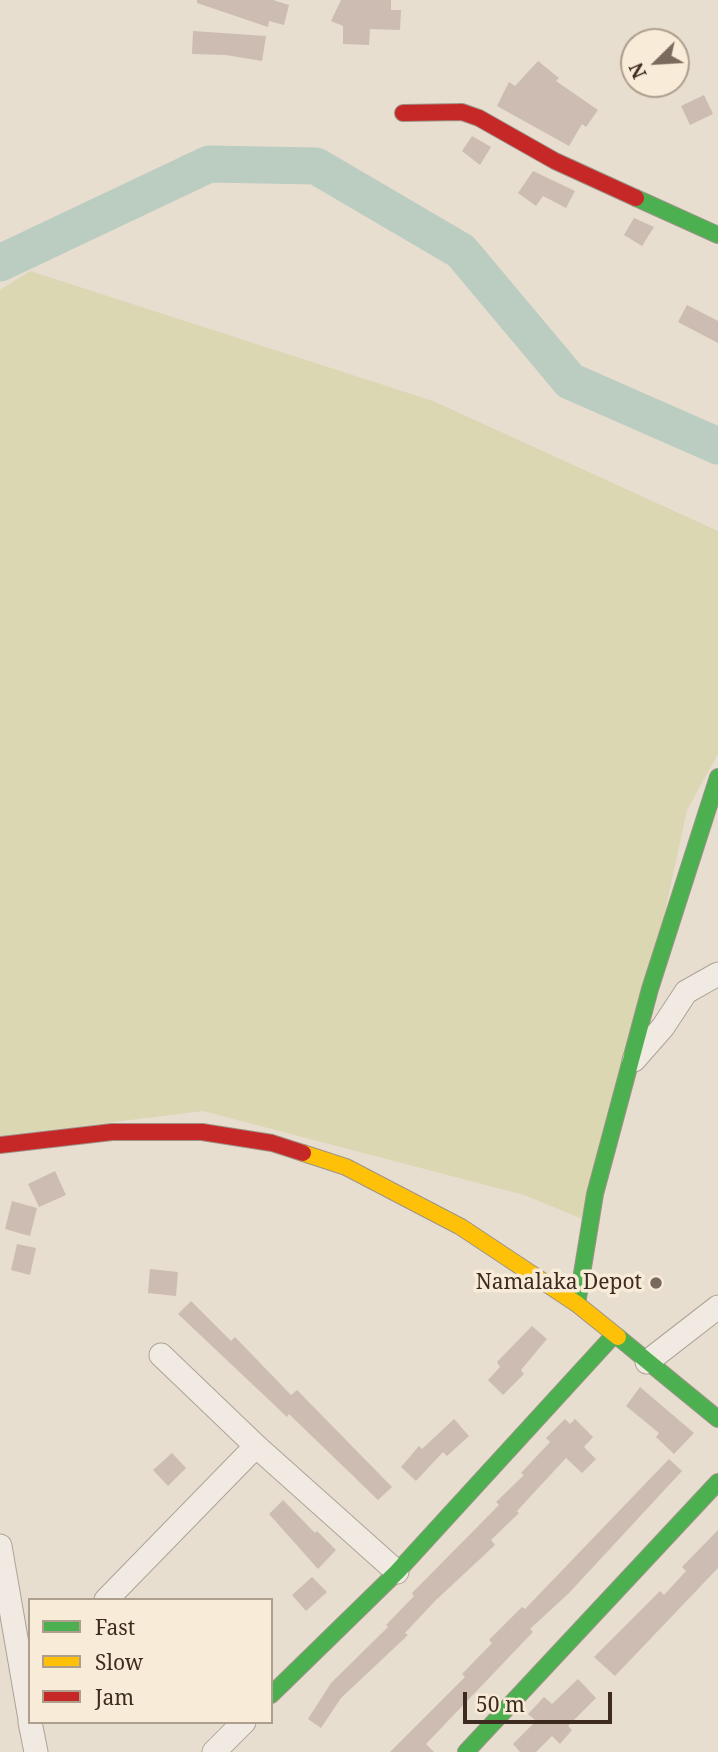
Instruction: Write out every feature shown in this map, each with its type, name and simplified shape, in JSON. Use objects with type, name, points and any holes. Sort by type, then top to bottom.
[{"type":"street","points":[[403,113],[462,112],[479,118],[555,161],[718,235]]},
{"type":"street","points":[[576,1304],[595,1194],[650,989],[718,777]]},
{"type":"street","points":[[630,1065],[663,1027],[686,992],[718,974]]},
{"type":"street","points":[[0,1144],[87,1134],[168,1130],[236,1135],[272,1143],[346,1167],[433,1210],[576,1304],[718,1419]]},
{"type":"street","points":[[647,1362],[718,1307]]},
{"type":"street","points":[[273,1693],[397,1572],[613,1336]]},
{"type":"street","points":[[161,1355],[256,1447],[397,1572]]},
{"type":"street","points":[[108,1598],[256,1447]]},
{"type":"street","points":[[467,1752],[718,1482]]},
{"type":"street","points":[[0,1546],[27,1681]]},
{"type":"street","points":[[31,1724],[36,1752]]},
{"type":"street","points":[[214,1752],[242,1724]]},
{"type":"shaded area","points":[[30,271],[433,401],[718,531],[718,754],[687,810],[597,1225],[524,1195],[203,1111],[0,1136],[0,290]]},
{"type":"building","points":[[197,0],[273,0],[289,5],[284,25],[269,21],[268,27],[197,3]]},
{"type":"building","points":[[341,0],[391,0],[391,10],[401,10],[400,30],[370,29],[369,45],[343,44],[343,26],[331,21]]},
{"type":"building","points":[[193,31],[266,36],[262,61],[226,55],[192,54]]},
{"type":"building","points":[[538,61],[559,78],[556,81],[598,110],[586,127],[582,124],[569,146],[497,106],[509,82],[515,86]]},
{"type":"building","points":[[704,95],[713,114],[690,125],[681,106]]},
{"type":"building","points":[[472,136],[491,147],[480,165],[462,151]]},
{"type":"building","points":[[533,171],[575,191],[566,208],[543,196],[536,206],[518,193]]},
{"type":"building","points":[[634,218],[654,227],[642,246],[624,235]]},
{"type":"building","points":[[687,305],[718,321],[718,343],[678,322]]},
{"type":"building","points":[[55,1171],[66,1195],[39,1207],[28,1184]]},
{"type":"building","points":[[12,1201],[37,1208],[30,1236],[5,1229]]},
{"type":"building","points":[[17,1244],[36,1248],[30,1275],[11,1270]]},
{"type":"building","points":[[150,1269],[178,1272],[176,1296],[148,1293]]},
{"type":"building","points":[[191,1301],[231,1341],[235,1337],[291,1395],[297,1390],[392,1487],[378,1500],[289,1414],[287,1417],[178,1314]]},
{"type":"building","points":[[532,1326],[547,1339],[521,1370],[524,1374],[503,1395],[488,1380],[500,1367],[497,1362]]},
{"type":"building","points":[[640,1387],[694,1433],[674,1454],[656,1437],[659,1433],[626,1406]]},
{"type":"building","points":[[454,1419],[469,1436],[447,1456],[443,1452],[416,1481],[401,1467],[419,1446],[422,1449]]},
{"type":"building","points":[[565,1419],[570,1424],[575,1419],[593,1437],[584,1447],[596,1459],[582,1473],[566,1458],[517,1511],[519,1513],[491,1540],[495,1545],[435,1601],[405,1633],[408,1635],[341,1698],[321,1728],[308,1719],[331,1683],[388,1627],[386,1625],[414,1596],[412,1593],[499,1505],[496,1502],[524,1475],[521,1473],[550,1442],[546,1438]]},
{"type":"building","points":[[172,1453],[186,1468],[168,1486],[153,1470]]},
{"type":"building","points":[[669,1459],[682,1471],[569,1593],[530,1629],[533,1632],[426,1744],[434,1752],[390,1752],[465,1677],[462,1674],[492,1643],[489,1640],[522,1607],[525,1609]]},
{"type":"building","points":[[283,1500],[336,1550],[318,1569],[269,1514]]},
{"type":"building","points":[[718,1530],[718,1568],[615,1676],[594,1657],[660,1591],[664,1595],[686,1571],[682,1567]]},
{"type":"building","points":[[312,1577],[327,1592],[306,1611],[292,1595]]},
{"type":"building","points":[[578,1679],[596,1698],[568,1726],[572,1730],[560,1744],[552,1736],[536,1752],[520,1752],[513,1744],[536,1721],[528,1714],[544,1697],[552,1704]]},
{"type":"waterway","points":[[0,263],[209,164],[316,166],[461,251],[570,381],[718,446]]},
{"type":"traffic: fast","points":[[636,198],[718,235]]},
{"type":"traffic: fast","points":[[577,1304],[595,1194],[650,989],[718,777]]},
{"type":"traffic: fast","points":[[273,1693],[397,1572],[613,1336]]},
{"type":"traffic: fast","points":[[618,1337],[718,1419]]},
{"type":"traffic: fast","points":[[466,1752],[718,1482]]},
{"type":"traffic: slow","points":[[303,1153],[346,1167],[461,1227],[577,1304],[618,1337]]},
{"type":"traffic: jam","points":[[403,113],[462,112],[479,118],[555,161],[636,198]]},
{"type":"traffic: jam","points":[[0,1145],[112,1132],[202,1132],[272,1143],[303,1153]]},
{"type":"place","name":"Namalaka Depot","points":[[656,1283]]}]
